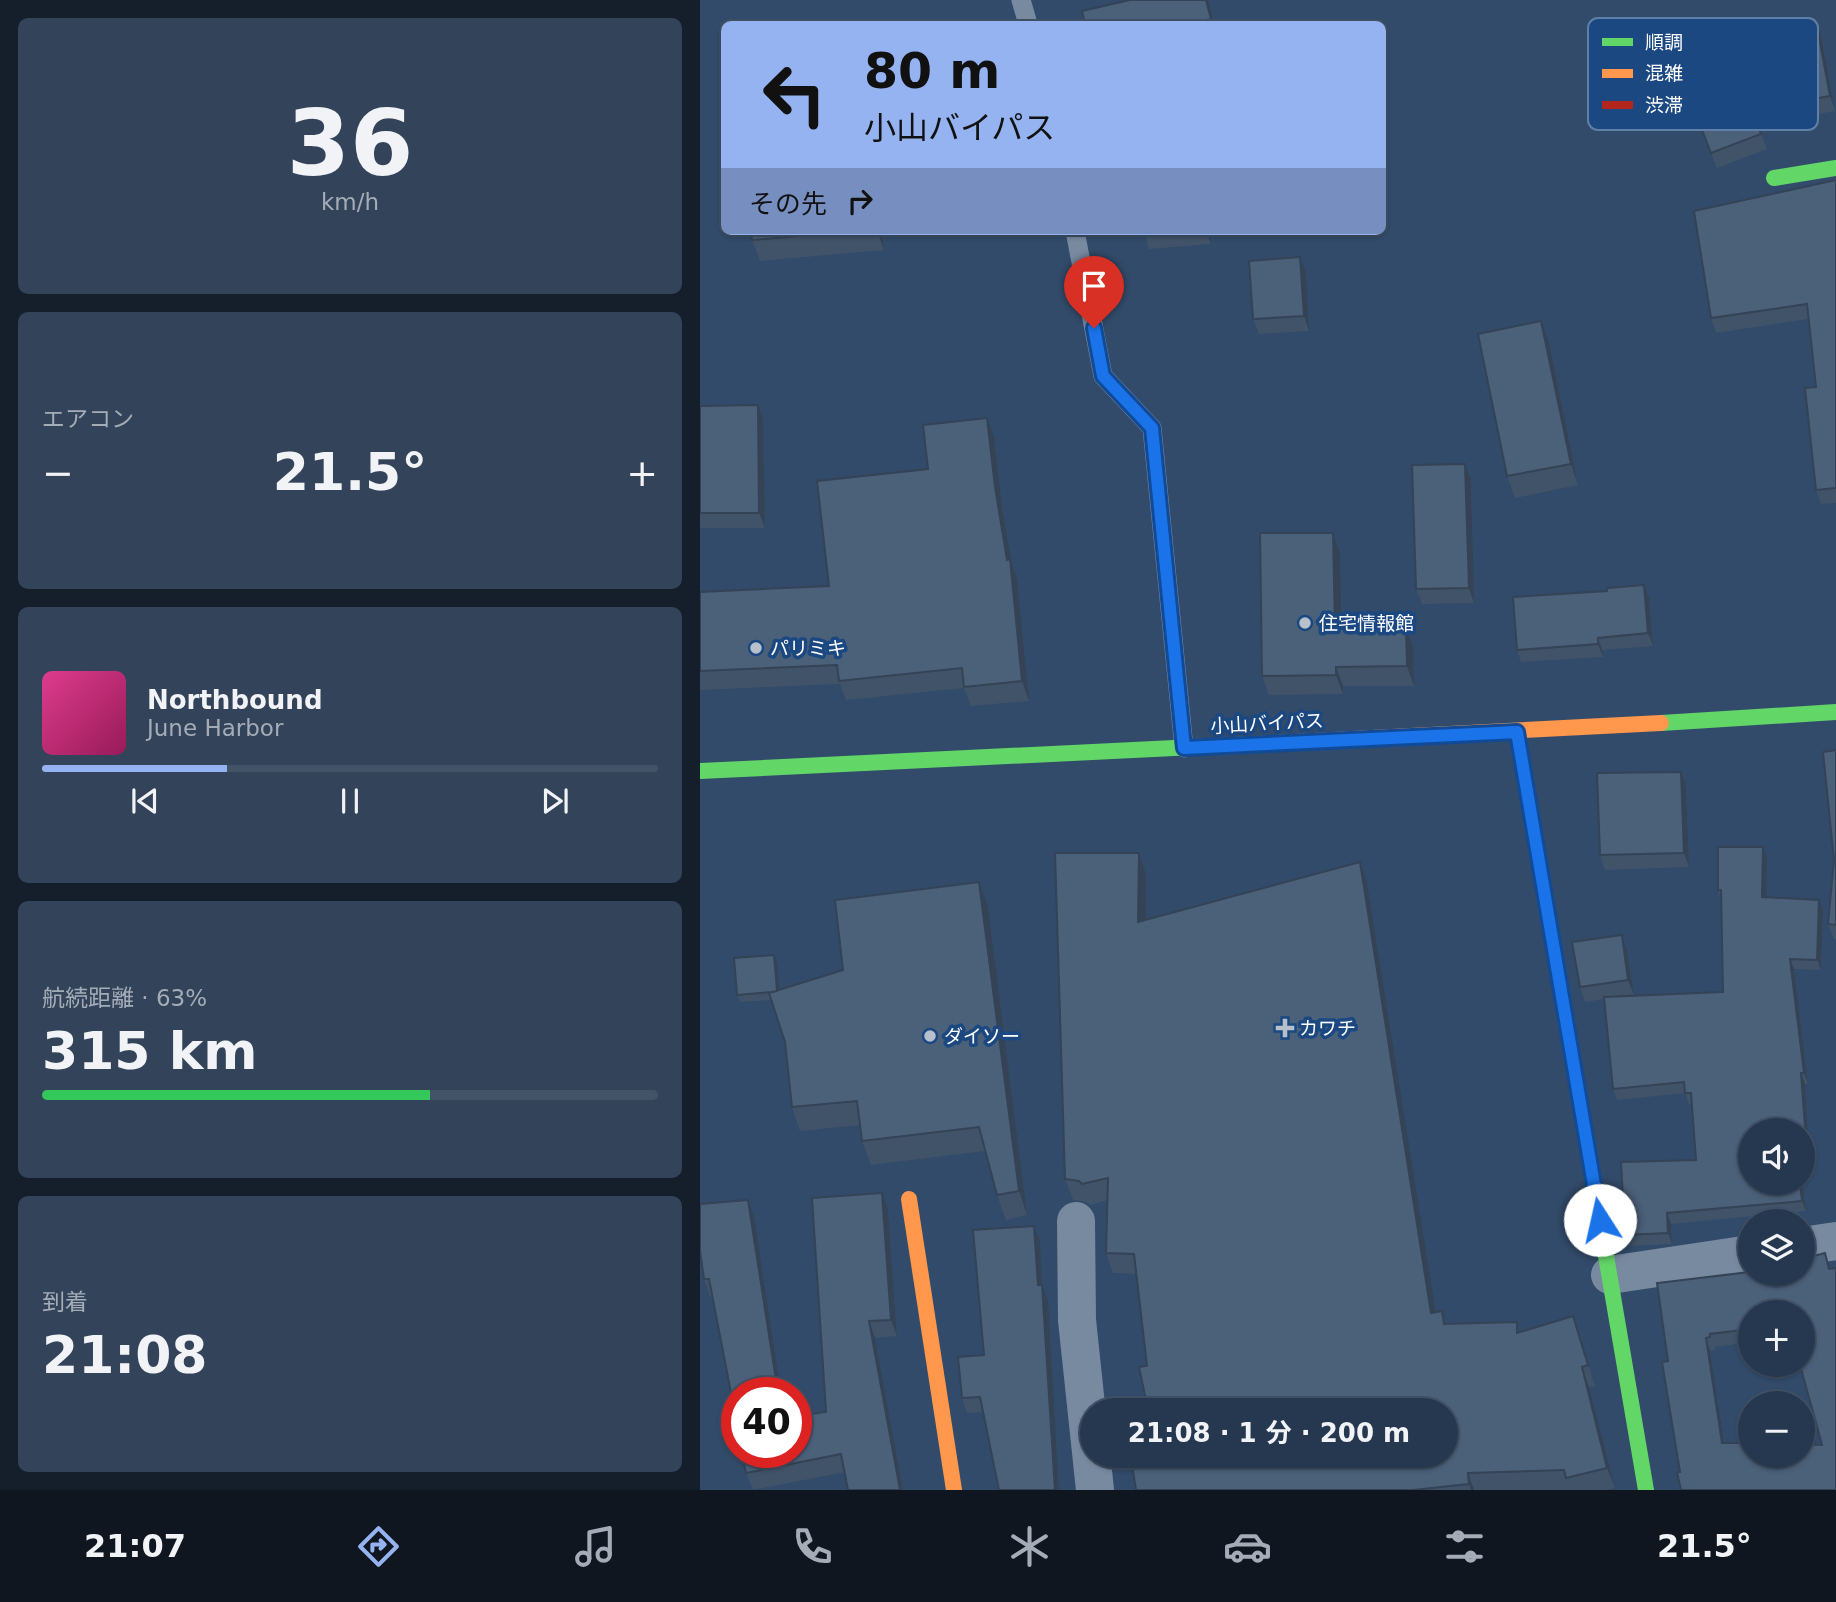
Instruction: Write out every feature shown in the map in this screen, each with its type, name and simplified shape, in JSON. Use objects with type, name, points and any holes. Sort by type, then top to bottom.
[{"type":"main road","points":[[1774,178],[1836,168]]},
{"type":"main road","name":"小山バイパス","points":[[700,771],[1517,732],[1836,712]]},
{"type":"main road","points":[[1517,732],[1646,1490]]},
{"type":"main road","points":[[909,1199],[954,1490]]},
{"type":"street","points":[[1076,1221],[1077,1320],[1095,1490]]},
{"type":"street","points":[[1815,1244],[1836,1241]]},
{"type":"street","points":[[1610,1275],[1738,1256]]},
{"type":"lane","points":[[1021,0],[1027,21]]},
{"type":"lane","points":[[1076,235],[1103,376],[1152,428],[1184,748]]},
{"type":"building","points":[[1130,0],[1206,0],[1211,19],[1084,21],[1082,11]]},
{"type":"building","points":[[1818,32],[1830,96],[1818,98]]},
{"type":"building","points":[[1702,130],[1760,130],[1761,134],[1711,153]]},
{"type":"building","points":[[1836,180],[1836,488],[1816,490],[1805,388],[1816,387],[1807,304],[1711,318],[1694,211]]},
{"type":"building","points":[[751,235],[810,235],[752,240]]},
{"type":"building","points":[[1300,257],[1304,316],[1253,319],[1249,261]]},
{"type":"building","points":[[1541,321],[1571,464],[1507,476],[1478,334]]},
{"type":"building","points":[[758,405],[759,513],[700,513],[700,406]]},
{"type":"building","points":[[987,418],[995,487],[1007,560],[1010,559],[1022,681],[964,687],[962,668],[839,681],[837,665],[700,671],[700,592],[829,586],[817,481],[928,469],[923,425]]},
{"type":"building","points":[[1465,464],[1469,588],[1416,589],[1412,465]]},
{"type":"building","name":"住宅情報館","points":[[1260,533],[1333,533],[1335,629],[1406,628],[1407,666],[1336,667],[1336,675],[1262,676]]},
{"type":"building","points":[[1644,585],[1648,633],[1598,638],[1598,644],[1517,650],[1513,597],[1607,591],[1607,588]]},
{"type":"building","points":[[1836,750],[1836,925],[1828,924],[1834,860],[1823,752]]},
{"type":"building","points":[[1681,772],[1684,853],[1600,855],[1597,773]]},
{"type":"building","points":[[1718,847],[1763,847],[1762,897],[1819,900],[1817,960],[1790,959],[1804,1073],[1801,1073],[1804,1118],[1738,1118],[1738,1195],[1801,1195],[1802,1201],[1667,1213],[1668,1233],[1625,1235],[1621,1162],[1696,1160],[1691,1093],[1685,1093],[1684,1082],[1613,1089],[1604,997],[1723,992],[1721,890],[1718,890]]},
{"type":"building","points":[[1055,853],[1139,853],[1138,922],[1360,862],[1431,1313],[1442,1311],[1444,1324],[1517,1322],[1517,1333],[1573,1316],[1588,1365],[1582,1367],[1607,1468],[1566,1478],[1564,1470],[1468,1473],[1469,1484],[1413,1490],[1136,1490],[1133,1468],[1458,1468],[1458,1398],[1145,1398],[1139,1367],[1147,1366],[1134,1254],[1106,1253],[1108,1178],[1082,1184],[1065,1179]]},
{"type":"building","name":"ダイソー","points":[[979,882],[1019,1191],[997,1195],[979,1127],[862,1141],[857,1101],[792,1107],[785,1042],[769,993],[843,970],[835,900]]},
{"type":"building","points":[[1622,935],[1628,980],[1580,987],[1572,942]]},
{"type":"building","points":[[774,955],[777,991],[737,995],[734,958]]},
{"type":"building","points":[[882,1193],[891,1320],[869,1321],[900,1490],[848,1490],[841,1454],[812,1460],[812,1414],[826,1412],[812,1198]]},
{"type":"building","points":[[748,1200],[776,1377],[728,1377],[709,1279],[704,1279],[700,1251],[700,1204]]},
{"type":"building","points":[[1034,1226],[1038,1285],[1042,1285],[1055,1490],[999,1490],[980,1397],[962,1398],[958,1357],[984,1355],[973,1230]]},
{"type":"building","points":[[1825,1253],[1829,1269],[1836,1268],[1836,1490],[1681,1490],[1662,1362],[1668,1361],[1657,1283],[1738,1273],[1738,1286],[1815,1286],[1815,1256]],"holes":[[[1738,1300],[1815,1300],[1815,1377],[1803,1377],[1807,1391],[1815,1391],[1815,1420],[1822,1445],[1815,1445],[1815,1468],[1738,1468],[1738,1443],[1722,1443],[1706,1338],[1710,1337],[1710,1334],[1738,1330]]]},
{"type":"building","points":[[745,1468],[771,1468],[746,1473]]},
{"type":"traffic: fast","points":[[1774,178],[1836,168]]},
{"type":"traffic: fast","points":[[1661,723],[1836,712]]},
{"type":"traffic: fast","points":[[700,771],[1256,744]]},
{"type":"traffic: fast","points":[[1564,1010],[1646,1490]]},
{"type":"traffic: slow","points":[[1256,744],[1661,723]]},
{"type":"traffic: slow","points":[[909,1199],[954,1490]]},
{"type":"traffic: jam","points":[[1517,732],[1564,1010]]},
{"type":"place","name":"住宅情報館","points":[[1305,623]]},
{"type":"place","name":"パリミキ","points":[[756,648]]},
{"type":"place","name":"カワチ","points":[[1285,1028]]},
{"type":"place","name":"ダイソー","points":[[930,1036]]},
{"type":"route","points":[[1094,328],[1103,376],[1152,428],[1184,748],[1517,732],[1600,1220]]}]
